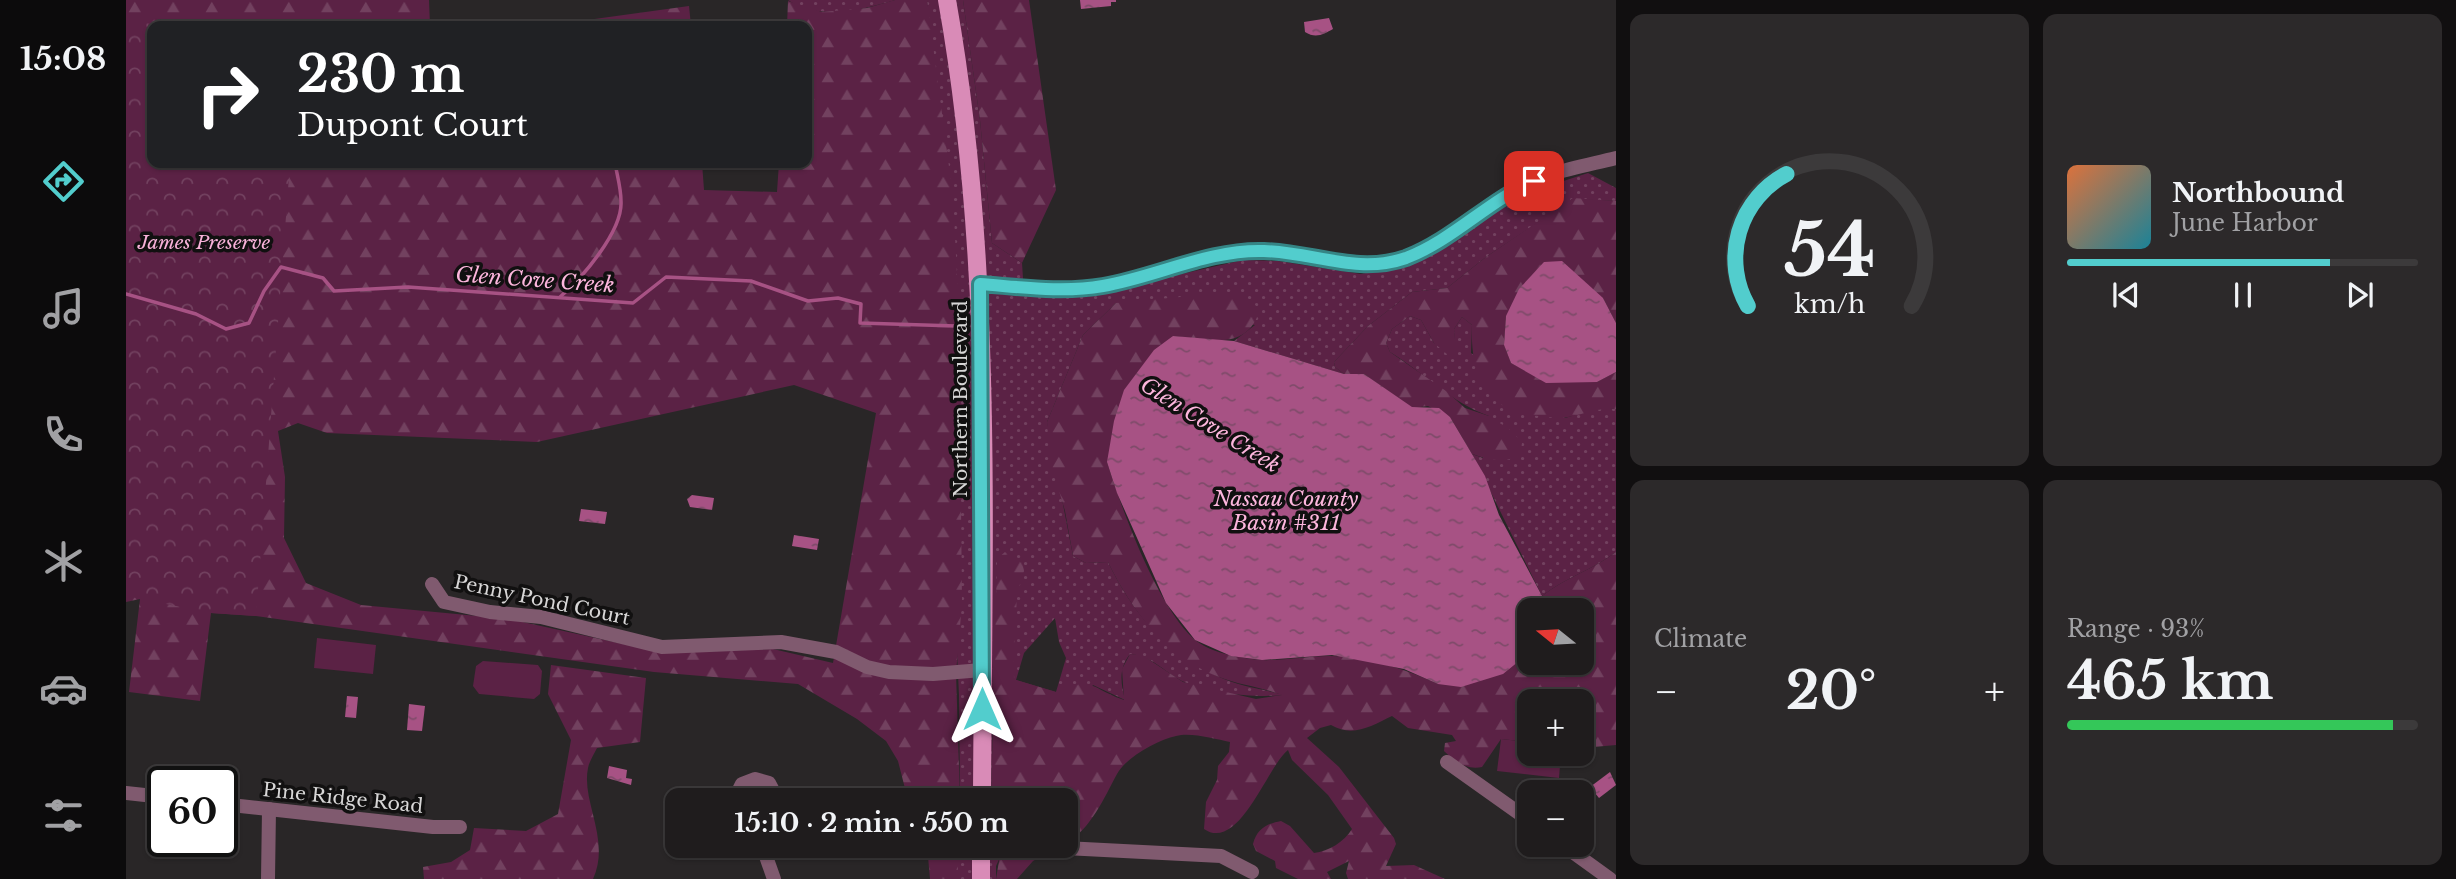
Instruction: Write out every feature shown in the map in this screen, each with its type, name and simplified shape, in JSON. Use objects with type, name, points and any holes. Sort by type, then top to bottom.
[{"type":"main road","name":"Northern Boulevard","points":[[947,0],[966,122],[980,284],[982,788]]},
{"type":"main road","points":[[981,858],[981,879]]},
{"type":"street","points":[[980,284],[1057,290],[1102,286],[1230,254],[1255,251],[1284,252],[1363,266],[1406,258],[1442,239],[1513,190],[1555,173],[1616,158]]},
{"type":"street","name":"Penny Pond Court","points":[[432,584],[444,602],[464,608],[541,617],[662,648],[781,642],[836,652],[867,667],[889,672],[933,674],[982,670]]},
{"type":"street","points":[[1447,762],[1517,812]]},
{"type":"street","points":[[740,788],[742,784],[755,779],[769,783],[772,788]]},
{"type":"street","points":[[126,793],[147,795]]},
{"type":"street","name":"Pine Ridge Road","points":[[238,806],[433,827],[460,827]]},
{"type":"street","points":[[268,879],[269,809]]},
{"type":"street","points":[[1078,849],[1221,856],[1252,872]]},
{"type":"street","points":[[1580,857],[1610,879]]},
{"type":"street","points":[[767,858],[774,879]]},
{"type":"green space","points":[[126,0],[429,0],[430,21],[147,21],[147,168],[702,168],[704,190],[777,192],[779,168],[812,168],[812,21],[787,21],[788,1],[822,12],[867,8],[895,0],[927,0],[953,197],[959,314],[962,603],[956,673],[960,788],[905,788],[898,761],[886,741],[857,719],[798,684],[654,672],[256,616],[211,613],[200,701],[129,692],[140,599],[126,602]],"holes":[[[794,385],[876,413],[833,663],[773,649],[664,653],[509,619],[361,605],[306,583],[284,538],[285,477],[278,431],[298,423],[327,433],[537,442]]]},
{"type":"green space","points":[[788,0],[895,0],[855,10],[826,12],[800,6]]},
{"type":"green space","points":[[927,0],[963,0],[980,120],[992,243],[1022,263],[1024,294],[1085,296],[1243,260],[1278,261],[1361,274],[1409,264],[1448,245],[1487,216],[1533,191],[1588,173],[1616,188],[1616,201],[1573,199],[1486,257],[1447,288],[1412,292],[1368,326],[1334,362],[1335,367],[1344,374],[1234,341],[1255,325],[1116,303],[1083,335],[1047,422],[1073,556],[1086,563],[1108,562],[1139,614],[1181,655],[1225,679],[1284,695],[1247,695],[1205,689],[1182,681],[1145,658],[1130,654],[1122,671],[1125,700],[1093,685],[1077,709],[993,710],[991,788],[960,788],[959,695]],"holes":[[[1055,618],[1059,642],[1066,658],[1056,692],[1016,680],[1024,653]]]},
{"type":"green space","points":[[963,0],[1029,0],[1056,190],[1022,263],[992,243],[980,120]]},
{"type":"green space","points":[[689,6],[690,21],[580,21]]},
{"type":"green space","name":"James Preserve","points":[[126,23],[147,23],[147,168],[290,168],[256,616],[211,613],[126,596]]},
{"type":"green space","points":[[1573,198],[1616,201],[1616,323],[1603,298],[1506,316],[1504,345],[1511,363],[1526,371],[1597,382],[1616,372],[1616,409],[1558,418],[1521,413],[1506,407],[1494,399],[1478,375],[1472,343],[1472,325],[1462,317],[1454,329],[1456,350],[1448,355],[1434,343],[1421,320],[1410,316],[1392,329],[1386,343],[1390,352],[1446,391],[1465,408],[1489,416],[1512,431],[1522,443],[1520,454],[1515,457],[1496,460],[1472,454],[1450,417],[1428,406],[1412,408],[1364,374],[1344,374],[1335,367],[1334,362],[1368,326],[1412,292],[1447,288],[1486,257]]},
{"type":"green space","points":[[1233,292],[1253,301],[1259,312],[1253,325],[1235,338],[1211,340],[1173,336],[1107,462],[1131,530],[1154,581],[1180,624],[1194,639],[1208,648],[1226,654],[1260,660],[1330,656],[1357,658],[1399,669],[1438,684],[1517,660],[1517,676],[1594,676],[1594,598],[1542,596],[1616,552],[1616,745],[1594,747],[1594,689],[1517,689],[1517,741],[1501,739],[1482,767],[1461,764],[1444,751],[1445,743],[1456,741],[1452,735],[1408,728],[1392,716],[1354,731],[1331,725],[1320,728],[1307,738],[1339,767],[1394,838],[1396,844],[1386,866],[1414,865],[1445,879],[1348,879],[1346,873],[1349,861],[1327,872],[1331,879],[1298,879],[1276,868],[1275,861],[1256,851],[1253,844],[1257,834],[1267,826],[1281,821],[1290,826],[1314,853],[1336,845],[1352,829],[1328,795],[1292,760],[1288,750],[1241,819],[1229,829],[1217,833],[1204,829],[1206,802],[1217,780],[1218,766],[1229,752],[1230,742],[1203,736],[1176,736],[1160,741],[1127,761],[1090,821],[1078,834],[1078,788],[991,788],[997,559],[1005,552],[1022,560],[1024,571],[1017,594],[1013,674],[1016,680],[1056,692],[1078,685],[1092,685],[1124,700],[1122,669],[1130,654],[1142,655],[1183,682],[1256,699],[1282,695],[1219,677],[1183,657],[1167,645],[1140,615],[1108,562],[1086,563],[1073,556],[1065,511],[1050,460],[1047,422],[1083,335],[1116,303]]},
{"type":"green space","points":[[1410,316],[1421,320],[1434,343],[1455,350],[1454,329],[1462,317],[1472,325],[1471,353],[1565,418],[1603,407],[1616,409],[1616,552],[1542,596],[1472,454],[1483,458],[1489,416],[1450,396],[1390,352],[1386,343],[1392,329]]},
{"type":"green space","points":[[317,638],[376,645],[373,674],[314,668]]},
{"type":"green space","points":[[483,661],[538,665],[542,671],[540,694],[534,699],[479,694],[473,686],[476,666]]},
{"type":"green space","points":[[551,665],[646,678],[640,742],[597,748],[589,766],[588,794],[599,850],[593,879],[424,879],[423,867],[451,862],[470,850],[474,828],[526,831],[558,814],[571,740],[548,694]]},
{"type":"green space","points":[[1501,739],[1517,741],[1517,766],[1560,766],[1559,778],[1497,771]]},
{"type":"green space","points":[[928,858],[958,858],[958,879],[930,879]]},
{"type":"green space","points":[[958,858],[1000,858],[996,866],[996,879],[958,879]]},
{"type":"green space","points":[[1000,858],[1038,858],[1017,879],[996,879]]},
{"type":"water","points":[[1080,0],[1116,2],[1111,2],[1111,6],[1081,9]]},
{"type":"water","points":[[1329,18],[1333,29],[1316,35],[1305,32],[1304,22]]},
{"type":"water","points":[[1562,261],[1603,298],[1616,323],[1616,372],[1597,382],[1546,383],[1511,363],[1504,345],[1506,316],[1519,289],[1544,262]]},
{"type":"water","name":"Nassau County Basin #311","points":[[1173,336],[1234,341],[1344,374],[1364,374],[1412,407],[1439,408],[1450,417],[1485,476],[1499,515],[1542,596],[1517,598],[1517,663],[1503,674],[1461,687],[1438,684],[1404,669],[1332,655],[1262,660],[1231,656],[1195,640],[1166,603],[1117,493],[1107,462],[1114,421],[1124,390],[1154,350]]},
{"type":"water","points":[[692,495],[714,498],[712,510],[690,507],[687,499]]},
{"type":"water","points":[[581,509],[607,512],[605,524],[579,521]]},
{"type":"water","points":[[794,535],[819,539],[817,550],[792,546]]},
{"type":"water","points":[[347,696],[358,697],[356,718],[345,717]]},
{"type":"water","points":[[409,704],[425,706],[422,731],[407,730]]},
{"type":"water","points":[[609,766],[627,770],[626,778],[632,779],[631,785],[607,778]]},
{"type":"water","points":[[1610,772],[1616,785],[1599,798],[1594,792],[1594,784]]},
{"type":"waterway","points":[[560,297],[600,253],[615,226],[621,201],[616,168]]},
{"type":"waterway","name":"Glen Cove Creek","points":[[126,294],[196,314],[226,329],[249,323],[264,291],[281,267],[323,278],[334,291],[408,287],[633,303],[666,277],[751,281],[808,301],[838,298],[861,304],[860,323],[956,326]]},
{"type":"route","points":[[982,709],[980,284],[1057,290],[1102,286],[1230,254],[1255,251],[1284,252],[1363,266],[1406,258],[1442,239],[1513,190],[1534,181]]}]
